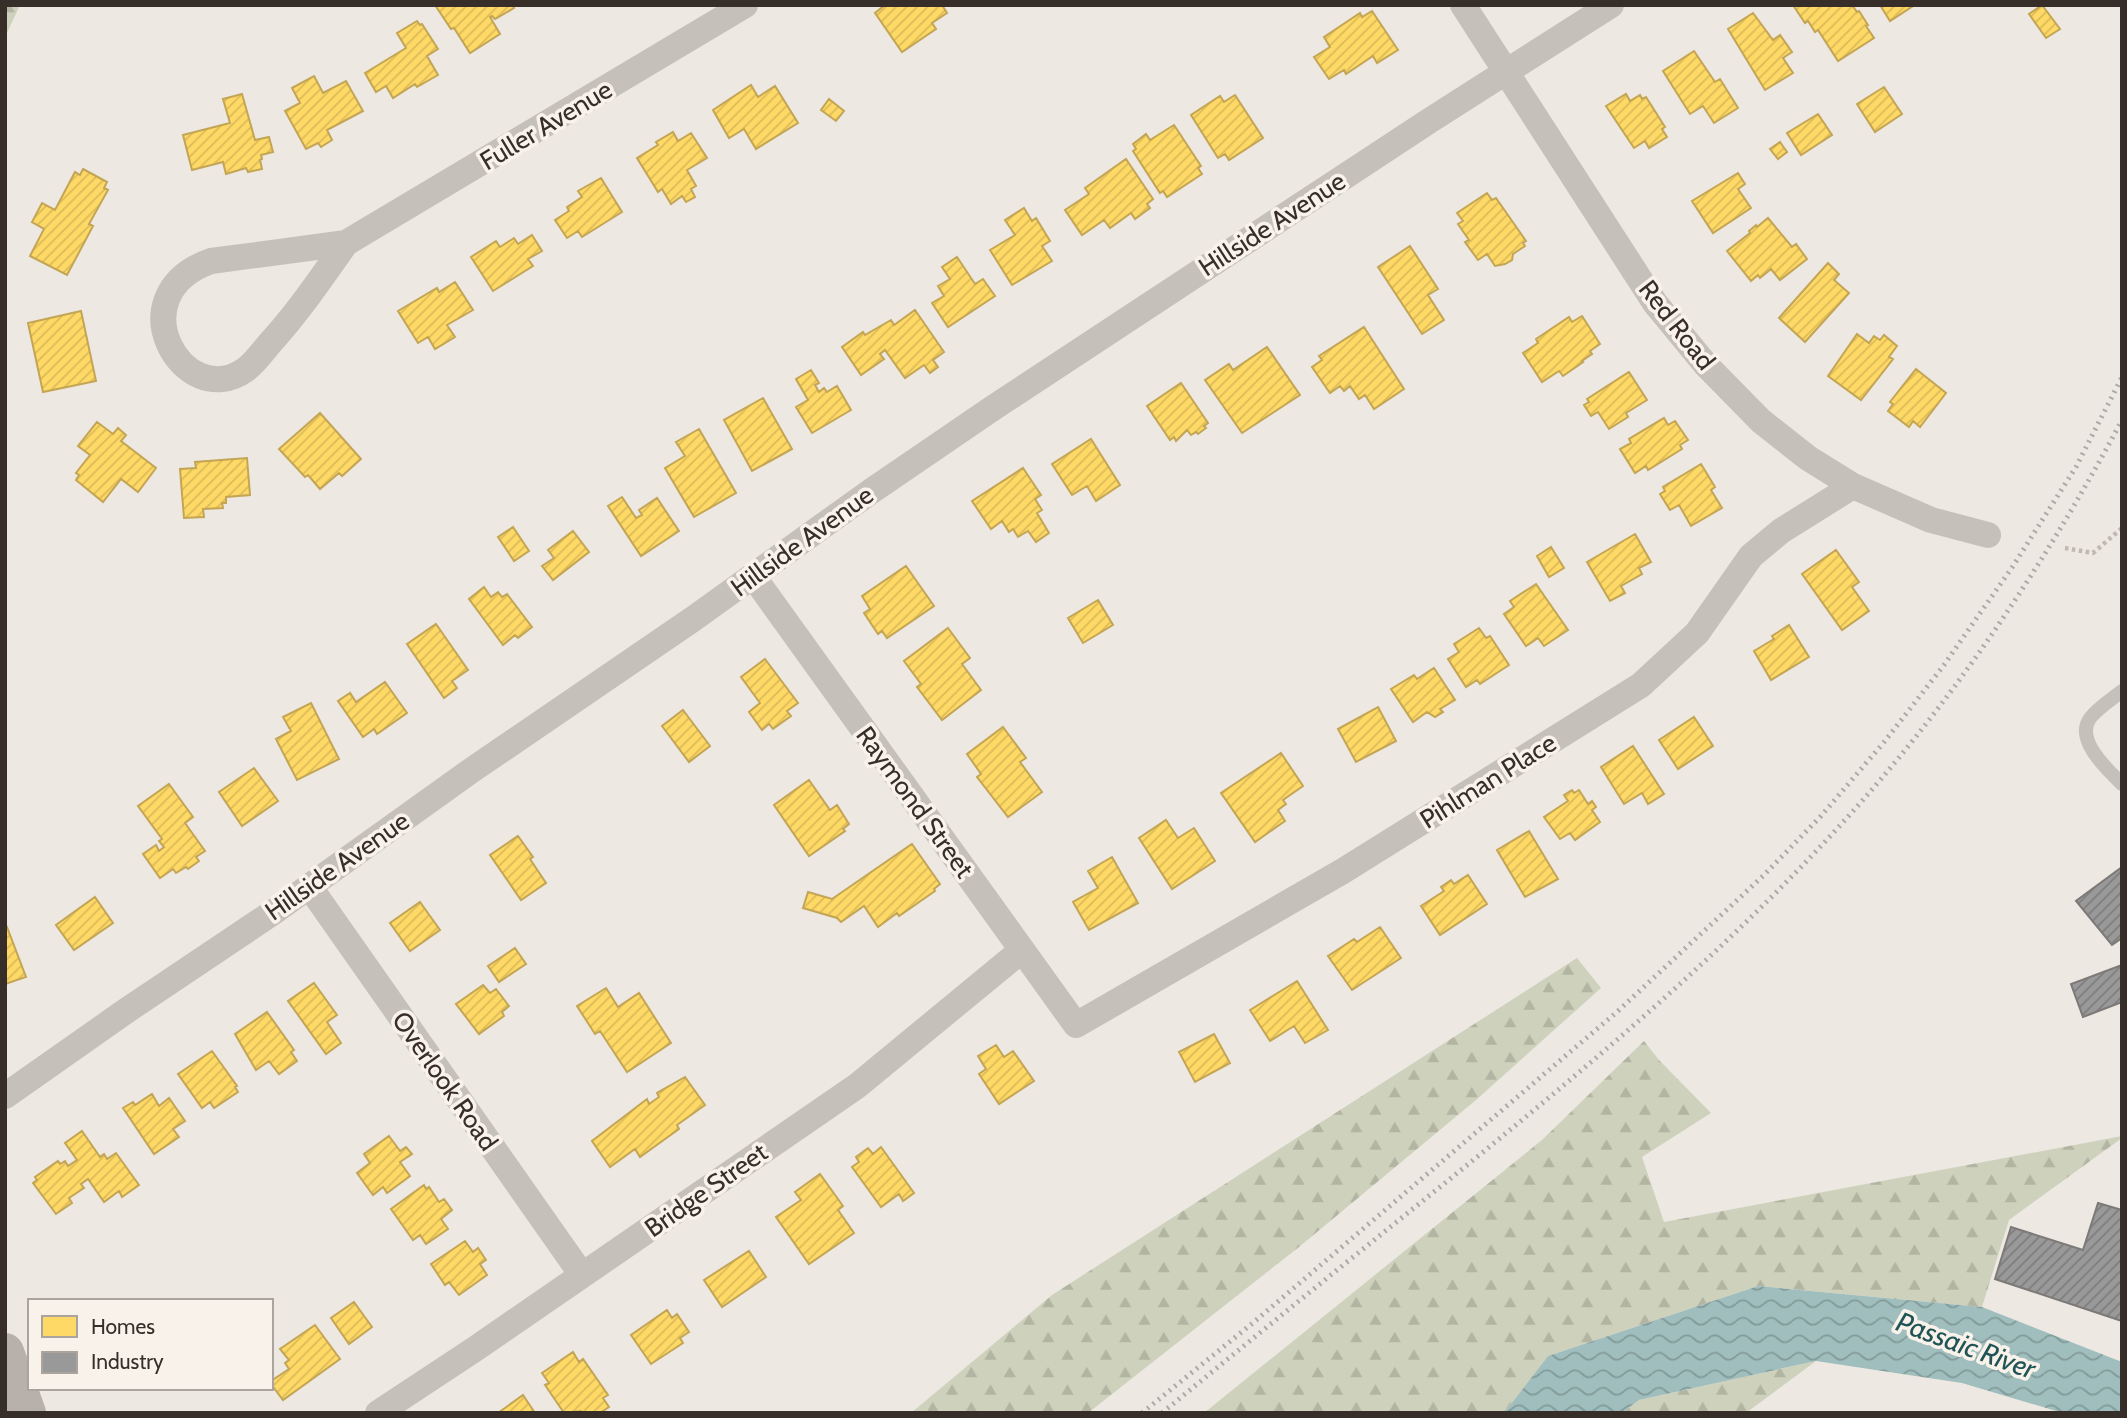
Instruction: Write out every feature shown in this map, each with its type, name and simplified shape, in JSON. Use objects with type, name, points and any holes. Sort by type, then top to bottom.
[{"type":"main road","points":[[5,1352],[27,1413]]},
{"type":"street","name":"Fuller Avenue","points":[[346,243],[286,326],[245,370],[225,379],[205,377],[187,368],[174,354],[165,336],[163,317],[167,298],[177,281],[192,267],[211,261],[346,243],[745,5]]},
{"type":"street","name":"Red Road","points":[[1463,5],[1655,303],[1706,365],[1761,421],[1808,458],[1853,486],[1931,520],[1989,535]]},
{"type":"street","name":"Hillside Avenue","points":[[5,1096],[1003,401],[1611,5]]},
{"type":"street","name":"Pihlman Place","points":[[1079,1023],[1343,871],[1641,685],[1697,633],[1751,556],[1781,531],[1853,486]]},
{"type":"street","name":"Raymond Street","points":[[752,576],[1076,1025],[1079,1023]]},
{"type":"street","name":"Overlook Road","points":[[309,886],[582,1275]]},
{"type":"street","name":"Bridge Street","points":[[378,1413],[857,1086],[1022,950]]},
{"type":"lane","points":[[2122,691],[2091,717],[2088,723],[2091,751],[2122,784]]},
{"type":"path","points":[[2065,548],[2093,553],[2122,528]]},
{"type":"green space","points":[[5,5],[20,5],[5,37]]},
{"type":"green space","points":[[1577,958],[1601,988],[1476,1100],[1299,1247],[1088,1413],[911,1413],[1052,1295]]},
{"type":"green space","points":[[1644,1041],[1711,1113],[1642,1157],[1664,1222],[2122,1138],[2009,1220],[1982,1307],[1758,1286],[1548,1356],[1504,1413],[1204,1413],[1542,1140]]},
{"type":"green space","points":[[1816,1361],[1746,1413],[1622,1413],[1639,1400]]},
{"type":"water","name":"Passaic River","points":[[1758,1286],[1982,1307],[2122,1362],[2122,1413],[2063,1413],[1962,1383],[1816,1361],[1639,1400],[1622,1413],[1504,1413],[1548,1356]]},
{"type":"building: Homes","points":[[435,5],[512,5],[514,8],[495,19],[490,17],[500,34],[470,53]]},
{"type":"building: Homes","points":[[885,5],[942,5],[947,13],[932,23],[936,29],[902,52],[875,13]]},
{"type":"building: Homes","points":[[1793,5],[1852,5],[1859,11],[1874,38],[1838,61],[1818,30],[1815,32],[1808,21],[1805,23]]},
{"type":"building: Homes","points":[[1880,5],[1912,5],[1913,6],[1890,21]]},
{"type":"building: Homes","points":[[2042,5],[2060,29],[2046,38],[2029,14]]},
{"type":"building: Homes","points":[[1372,11],[1398,50],[1377,63],[1373,56],[1346,74],[1344,70],[1329,79],[1314,57],[1330,47],[1324,37],[1360,13],[1362,17]]},
{"type":"building: Homes","points":[[1753,13],[1773,40],[1780,35],[1792,52],[1783,58],[1793,73],[1765,90],[1728,29]]},
{"type":"building: Homes","points":[[417,21],[422,24],[438,49],[427,56],[438,75],[417,87],[415,84],[393,98],[386,86],[376,92],[365,73],[406,48],[397,33]]},
{"type":"building: Homes","points":[[1694,51],[1715,82],[1720,79],[1738,108],[1714,123],[1703,106],[1690,114],[1663,71]]},
{"type":"building: Homes","points":[[314,76],[323,93],[346,81],[363,111],[327,130],[332,140],[321,147],[318,143],[306,149],[285,111],[300,103],[292,88]]},
{"type":"building: Homes","points":[[751,85],[758,97],[775,86],[798,123],[756,149],[744,129],[729,138],[713,110]]},
{"type":"building: Homes","points":[[1884,87],[1902,114],[1875,132],[1857,104]]},
{"type":"building: Homes","points":[[242,94],[255,140],[269,137],[273,152],[261,155],[262,169],[248,172],[246,168],[226,174],[223,162],[192,170],[183,135],[230,123],[223,99]]},
{"type":"building: Homes","points":[[1626,94],[1630,101],[1640,95],[1642,99],[1646,97],[1665,127],[1662,129],[1667,137],[1649,148],[1645,141],[1634,148],[1606,106]]},
{"type":"building: Homes","points":[[1235,95],[1263,138],[1229,160],[1225,154],[1218,158],[1191,115],[1220,96],[1224,102]]},
{"type":"building: Homes","points":[[829,99],[844,111],[836,121],[821,110]]},
{"type":"building: Homes","points":[[1818,114],[1832,135],[1801,155],[1787,133]]},
{"type":"building: Homes","points":[[1174,125],[1201,166],[1198,168],[1202,174],[1167,197],[1163,191],[1160,193],[1133,151],[1136,149],[1133,144],[1146,134],[1150,140]]},
{"type":"building: Homes","points":[[673,132],[678,141],[691,133],[707,158],[687,170],[696,186],[691,189],[695,197],[686,202],[682,196],[671,204],[662,189],[658,192],[637,158]]},
{"type":"building: Homes","points":[[1780,142],[1787,152],[1778,159],[1770,149]]},
{"type":"building: Homes","points":[[1126,159],[1153,199],[1147,204],[1150,208],[1135,219],[1131,213],[1110,228],[1104,220],[1082,235],[1065,210],[1089,194],[1085,188]]},
{"type":"building: Homes","points":[[83,169],[107,182],[104,188],[108,190],[89,224],[93,226],[67,275],[30,256],[44,229],[32,222],[42,203],[55,210],[75,172],[80,175]]},
{"type":"building: Homes","points":[[1738,173],[1745,184],[1738,189],[1751,208],[1713,233],[1692,201]]},
{"type":"building: Homes","points":[[601,178],[622,212],[582,237],[578,231],[567,238],[555,220],[569,211],[567,207],[582,197],[578,191]]},
{"type":"building: Homes","points":[[1487,193],[1492,200],[1496,198],[1526,241],[1523,243],[1525,246],[1513,254],[1512,260],[1495,266],[1487,254],[1478,260],[1465,242],[1469,240],[1458,224],[1463,221],[1457,213]]},
{"type":"building: Homes","points":[[1024,208],[1032,221],[1036,218],[1050,241],[1042,246],[1052,261],[1012,285],[990,250],[1015,235],[1005,220]]},
{"type":"building: Homes","points":[[1768,218],[1792,247],[1796,244],[1807,259],[1780,280],[1771,269],[1751,281],[1727,251]]},
{"type":"building: Homes","points":[[532,235],[542,251],[528,259],[533,266],[493,291],[471,257],[496,241],[500,247],[514,238],[518,244]]},
{"type":"building: Homes","points":[[1410,246],[1438,289],[1428,295],[1444,320],[1422,334],[1378,267]]},
{"type":"building: Homes","points":[[957,257],[975,284],[983,279],[995,296],[948,327],[932,303],[944,296],[938,286],[950,279],[942,267]]},
{"type":"building: Homes","points":[[1828,263],[1839,274],[1834,280],[1849,293],[1805,342],[1779,318]]},
{"type":"building: Homes","points":[[455,282],[473,310],[447,325],[455,337],[435,349],[428,337],[418,343],[398,311],[437,288],[439,292]]},
{"type":"building: Homes","points":[[915,310],[944,352],[933,360],[938,367],[930,373],[924,365],[905,378],[885,350],[880,354],[884,359],[861,375],[842,347],[863,332],[865,335],[891,320],[894,325]]},
{"type":"building: Homes","points":[[81,311],[96,381],[43,392],[28,323]]},
{"type":"building: Homes","points":[[1582,316],[1600,344],[1590,351],[1592,354],[1583,362],[1563,376],[1559,371],[1542,382],[1523,353],[1538,343],[1536,339],[1569,317],[1572,322]]},
{"type":"building: Homes","points":[[1364,327],[1404,389],[1374,409],[1365,395],[1359,399],[1350,386],[1344,391],[1340,386],[1330,393],[1312,367],[1322,360],[1319,356]]},
{"type":"building: Homes","points":[[1857,334],[1869,343],[1874,336],[1880,340],[1884,335],[1897,346],[1889,357],[1893,359],[1861,400],[1828,376]]},
{"type":"building: Homes","points":[[1267,347],[1300,395],[1242,433],[1205,380],[1229,364],[1233,370]]},
{"type":"building: Homes","points":[[1916,369],[1946,393],[1920,427],[1913,421],[1909,427],[1888,411],[1893,404],[1890,402]]},
{"type":"building: Homes","points":[[811,370],[819,383],[815,385],[819,392],[824,388],[827,392],[837,386],[851,410],[812,433],[796,407],[808,400],[796,379]]},
{"type":"building: Homes","points":[[1629,372],[1647,400],[1626,413],[1628,417],[1609,429],[1598,412],[1591,416],[1584,405],[1589,402],[1587,399]]},
{"type":"building: Homes","points":[[1181,383],[1208,423],[1198,434],[1196,432],[1191,435],[1187,430],[1176,441],[1174,437],[1170,440],[1147,406]]},
{"type":"building: Homes","points":[[763,398],[792,449],[752,471],[724,420]]},
{"type":"building: Homes","points":[[320,413],[361,459],[342,476],[339,473],[320,489],[279,449]]},
{"type":"building: Homes","points":[[1664,418],[1668,425],[1675,421],[1688,440],[1680,445],[1682,449],[1648,470],[1646,466],[1635,473],[1620,449],[1631,443],[1629,439]]},
{"type":"building: Homes","points":[[97,422],[113,434],[118,428],[126,435],[121,441],[156,468],[138,492],[121,479],[103,502],[76,480],[79,475],[76,473],[90,455],[78,446]]},
{"type":"building: Homes","points":[[699,429],[736,493],[694,517],[665,468],[685,456],[676,442]]},
{"type":"building: Homes","points":[[1091,439],[1120,485],[1096,501],[1087,486],[1072,495],[1052,464]]},
{"type":"building: Homes","points":[[247,458],[250,495],[226,497],[226,503],[222,503],[223,508],[203,509],[204,517],[184,518],[180,469],[196,468],[195,462]]},
{"type":"building: Homes","points":[[1701,464],[1715,487],[1711,490],[1722,508],[1691,526],[1679,505],[1670,510],[1660,494],[1665,491],[1663,487]]},
{"type":"building: Homes","points":[[1023,468],[1041,495],[1035,499],[1042,510],[1037,513],[1049,533],[1036,542],[1028,531],[1018,537],[1013,529],[1009,532],[1002,521],[991,529],[972,501]]},
{"type":"building: Homes","points":[[622,497],[636,518],[642,515],[639,510],[657,498],[679,531],[641,556],[608,506]]},
{"type":"building: Homes","points":[[513,527],[529,551],[514,561],[498,537]]},
{"type":"building: Homes","points":[[573,531],[589,552],[553,580],[542,566],[554,558],[548,550]]},
{"type":"building: Homes","points":[[1635,534],[1651,562],[1639,568],[1642,574],[1621,586],[1625,593],[1610,601],[1587,562]]},
{"type":"building: Homes","points":[[1551,547],[1564,568],[1549,577],[1537,556]]},
{"type":"building: Homes","points":[[1836,550],[1859,582],[1852,587],[1869,611],[1842,630],[1802,574]]},
{"type":"building: Homes","points":[[906,566],[934,606],[887,638],[882,631],[878,634],[864,613],[870,609],[862,596]]},
{"type":"building: Homes","points":[[1536,584],[1568,630],[1544,646],[1538,638],[1526,646],[1504,614],[1514,607],[1510,601]]},
{"type":"building: Homes","points":[[484,587],[491,597],[498,592],[502,597],[507,594],[532,627],[518,638],[515,635],[503,645],[469,599]]},
{"type":"building: Homes","points":[[1098,600],[1113,625],[1083,643],[1068,618]]},
{"type":"building: Homes","points":[[436,624],[468,670],[452,681],[457,688],[444,698],[407,644]]},
{"type":"building: Homes","points":[[1789,625],[1809,657],[1771,680],[1754,651],[1774,639],[1772,636]]},
{"type":"building: Homes","points":[[948,628],[970,658],[962,664],[981,690],[942,720],[917,687],[921,684],[904,661]]},
{"type":"building: Homes","points":[[1479,628],[1486,638],[1490,636],[1509,665],[1480,684],[1477,680],[1466,687],[1448,659],[1459,652],[1454,644]]},
{"type":"building: Homes","points":[[765,659],[798,703],[787,711],[791,716],[773,729],[769,724],[762,730],[749,712],[760,703],[741,677]]},
{"type":"building: Homes","points":[[1434,668],[1455,700],[1440,709],[1443,712],[1435,717],[1427,712],[1413,722],[1391,689],[1414,675],[1417,679]]},
{"type":"building: Homes","points":[[385,682],[407,713],[377,734],[374,729],[363,737],[338,701],[350,693],[356,702]]},
{"type":"building: Homes","points":[[311,703],[339,759],[297,780],[276,739],[291,731],[283,717]]},
{"type":"building: Homes","points":[[1378,707],[1396,741],[1356,762],[1338,729]]},
{"type":"building: Homes","points":[[683,710],[710,746],[689,762],[662,726]]},
{"type":"building: Homes","points":[[1694,717],[1713,746],[1678,769],[1659,740]]},
{"type":"building: Homes","points":[[1003,727],[1026,758],[1020,762],[1042,792],[1008,817],[977,777],[981,774],[967,754]]},
{"type":"building: Homes","points":[[1633,746],[1664,794],[1648,804],[1642,793],[1624,804],[1601,767]]},
{"type":"building: Homes","points":[[1281,753],[1303,786],[1283,800],[1286,804],[1278,810],[1285,821],[1255,842],[1221,793]]},
{"type":"building: Homes","points":[[254,768],[278,801],[242,826],[219,792]]},
{"type":"building: Homes","points":[[809,780],[830,810],[837,805],[849,824],[843,829],[845,831],[809,856],[774,805]]},
{"type":"building: Homes","points":[[169,784],[193,817],[185,823],[205,851],[196,857],[199,861],[188,869],[186,867],[176,873],[173,869],[160,878],[143,854],[156,845],[159,851],[164,847],[159,841],[162,839],[138,806]]},
{"type":"building: Homes","points":[[1572,790],[1574,793],[1579,790],[1588,804],[1592,801],[1596,807],[1592,810],[1600,822],[1575,840],[1570,833],[1560,839],[1544,817],[1568,801],[1564,795]]},
{"type":"building: Homes","points":[[1166,820],[1178,838],[1194,828],[1215,861],[1172,889],[1139,838]]},
{"type":"building: Homes","points":[[1529,831],[1558,879],[1525,897],[1497,850]]},
{"type":"building: Homes","points":[[518,836],[533,857],[530,859],[546,883],[521,900],[490,855]]},
{"type":"building: Homes","points":[[912,844],[940,884],[935,891],[899,916],[897,913],[878,927],[864,906],[841,922],[837,918],[803,908],[808,892],[832,899]]},
{"type":"building: Homes","points":[[1112,857],[1138,903],[1089,930],[1073,902],[1098,888],[1088,871]]},
{"type":"building: Homes","points":[[1468,875],[1487,904],[1440,935],[1421,906],[1444,891],[1441,887],[1451,880],[1454,884]]},
{"type":"building: Homes","points":[[95,897],[113,923],[74,950],[56,925]]},
{"type":"building: Homes","points":[[420,902],[440,930],[410,951],[390,923]]},
{"type":"building: Homes","points":[[7,927],[26,977],[5,984],[5,928]]},
{"type":"building: Homes","points":[[1380,927],[1401,958],[1352,990],[1328,956],[1354,939],[1357,942]]},
{"type":"building: Homes","points":[[515,948],[526,964],[499,982],[488,966]]},
{"type":"building: Homes","points":[[1297,981],[1328,1030],[1305,1043],[1294,1026],[1270,1041],[1250,1010]]},
{"type":"building: Homes","points":[[314,983],[337,1015],[327,1022],[341,1043],[326,1054],[288,1001]]},
{"type":"building: Homes","points":[[483,985],[490,993],[496,989],[509,1006],[502,1012],[504,1016],[479,1034],[456,1004]]},
{"type":"building: Homes","points":[[606,988],[618,1007],[639,993],[671,1043],[627,1072],[600,1031],[595,1034],[577,1006]]},
{"type":"building: Homes","points":[[267,1012],[294,1050],[291,1052],[297,1061],[279,1074],[269,1061],[256,1070],[235,1034]]},
{"type":"building: Homes","points":[[1214,1034],[1230,1063],[1195,1082],[1179,1052]]},
{"type":"building: Homes","points":[[996,1045],[1004,1057],[1013,1051],[1034,1081],[999,1104],[979,1074],[986,1069],[978,1056]]},
{"type":"building: Homes","points":[[212,1051],[237,1086],[235,1087],[238,1092],[214,1108],[210,1102],[202,1108],[178,1074]]},
{"type":"building: Homes","points":[[685,1077],[705,1105],[677,1125],[679,1129],[640,1157],[635,1149],[610,1167],[592,1141],[647,1099],[649,1104],[659,1097],[657,1093]]},
{"type":"building: Homes","points":[[152,1094],[159,1106],[169,1098],[185,1121],[173,1129],[179,1137],[154,1154],[123,1108],[133,1102],[135,1105]]},
{"type":"building: Homes","points":[[82,1131],[100,1157],[104,1154],[107,1159],[116,1153],[139,1185],[122,1197],[119,1191],[104,1202],[88,1179],[81,1184],[84,1188],[69,1198],[72,1203],[56,1214],[33,1183],[37,1180],[35,1177],[58,1161],[60,1164],[65,1161],[68,1166],[77,1160],[65,1143]]},
{"type":"building: Homes","points":[[389,1136],[400,1151],[406,1147],[412,1154],[400,1162],[410,1176],[387,1193],[383,1187],[373,1195],[357,1173],[370,1163],[364,1154]]},
{"type":"building: Homes","points":[[881,1147],[914,1193],[903,1201],[899,1194],[881,1207],[852,1167],[859,1162],[856,1157],[868,1148],[873,1154]]},
{"type":"building: Homes","points":[[820,1174],[843,1206],[838,1210],[854,1233],[809,1264],[776,1217],[801,1200],[795,1192]]},
{"type":"building: Homes","points":[[424,1185],[426,1189],[429,1187],[439,1202],[444,1199],[452,1210],[441,1219],[448,1229],[426,1244],[420,1235],[413,1240],[391,1209]]},
{"type":"building: Homes","points":[[465,1241],[473,1252],[478,1248],[486,1260],[480,1264],[487,1275],[459,1295],[449,1282],[445,1285],[431,1264]]},
{"type":"building: Homes","points":[[749,1251],[766,1277],[722,1307],[704,1280]]},
{"type":"building: Homes","points":[[354,1302],[372,1327],[349,1344],[331,1318]]},
{"type":"building: Homes","points":[[667,1310],[672,1318],[677,1314],[689,1332],[680,1338],[683,1343],[651,1364],[631,1335]]},
{"type":"building: Homes","points":[[315,1325],[340,1359],[283,1400],[273,1387],[273,1380],[289,1369],[285,1363],[289,1360],[280,1349]]},
{"type":"building: Homes","points":[[573,1352],[579,1362],[583,1359],[608,1395],[603,1398],[609,1407],[600,1413],[564,1413],[545,1385],[549,1383],[542,1373]]},
{"type":"building: Homes","points":[[523,1395],[535,1413],[498,1413]]},
{"type":"building: Industry","points":[[2122,867],[2122,938],[2112,945],[2076,901]]},
{"type":"building: Industry","points":[[2122,965],[2122,1002],[2083,1017],[2071,984]]},
{"type":"building: Industry","points":[[2098,1203],[2122,1210],[2122,1321],[1995,1279],[2011,1227],[2083,1250]]},
{"type":"railway","points":[[1142,1413],[1254,1322],[1618,1011],[1763,876],[1821,816],[1885,741],[1944,665],[2013,566],[2076,467],[2122,377]]},
{"type":"railway","points":[[1162,1413],[1600,1055],[1696,969],[1789,879],[1876,785],[1954,687],[2060,530],[2122,420]]}]
